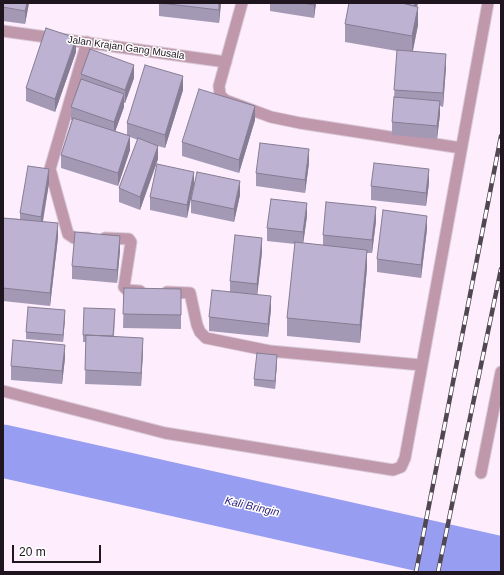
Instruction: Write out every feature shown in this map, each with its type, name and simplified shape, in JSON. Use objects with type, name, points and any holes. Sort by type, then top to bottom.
[{"type":"street","points":[[242,3],[220,86],[220,95],[225,100],[242,107],[300,123],[461,148]]},
{"type":"street","points":[[3,391],[166,433],[393,470],[401,466],[404,462],[488,3]]},
{"type":"street","name":"Jalan Krajan Gang Musala","points":[[3,31],[226,62]]},
{"type":"street","points":[[87,42],[51,161],[51,176],[68,234],[74,238],[129,239],[131,242],[124,287],[127,290],[190,292],[197,325],[200,332],[206,338],[270,351],[421,365]]},
{"type":"street","points":[[481,473],[497,413],[501,372]]},
{"type":"building","points":[[3,3],[27,3],[25,11],[3,7]]},
{"type":"building","points":[[160,3],[219,3],[219,10]]},
{"type":"building","points":[[303,3],[314,3],[314,5]]},
{"type":"building","points":[[349,3],[402,3],[418,7],[412,36],[345,24]]},
{"type":"building","points":[[403,3],[415,3],[414,6]]},
{"type":"building","points":[[46,28],[76,38],[55,99],[26,88]]},
{"type":"building","points":[[90,49],[134,65],[125,90],[81,74]]},
{"type":"building","points":[[397,50],[446,54],[443,93],[394,90]]},
{"type":"building","points":[[145,65],[183,76],[165,135],[127,123]]},
{"type":"building","points":[[81,79],[124,94],[114,122],[71,107]]},
{"type":"building","points":[[199,89],[255,106],[239,160],[182,142]]},
{"type":"building","points":[[394,97],[440,101],[437,126],[392,122]]},
{"type":"building","points":[[73,118],[130,136],[118,173],[61,155]]},
{"type":"building","points":[[138,138],[158,146],[140,197],[119,188]]},
{"type":"building","points":[[260,143],[309,149],[305,180],[256,173]]},
{"type":"building","points":[[374,163],[429,169],[426,193],[371,186]]},
{"type":"building","points":[[157,164],[194,172],[187,205],[150,197]]},
{"type":"building","points":[[28,166],[49,169],[41,217],[20,213]]},
{"type":"building","points":[[197,172],[240,181],[234,209],[191,200]]},
{"type":"building","points":[[271,199],[307,203],[303,232],[267,228]]},
{"type":"building","points":[[326,202],[376,207],[372,240],[323,235]]},
{"type":"building","points":[[383,210],[427,216],[421,265],[377,259]]},
{"type":"building","points":[[3,218],[58,223],[50,293],[3,288]]},
{"type":"building","points":[[75,232],[120,236],[117,270],[72,266]]},
{"type":"building","points":[[235,235],[262,238],[257,284],[230,281]]},
{"type":"building","points":[[295,242],[367,250],[360,325],[287,318]]},
{"type":"building","points":[[124,288],[181,289],[181,315],[123,314]]},
{"type":"building","points":[[212,290],[271,296],[268,324],[209,317]]},
{"type":"building","points":[[28,307],[65,310],[63,335],[26,332]]},
{"type":"building","points":[[84,308],[115,309],[113,336],[83,335]]},
{"type":"building","points":[[86,335],[143,338],[141,373],[85,370]]},
{"type":"building","points":[[13,340],[65,345],[62,371],[11,366]]},
{"type":"building","points":[[257,353],[277,355],[275,381],[254,379]]},
{"type":"waterway","name":"Kali Bringin","points":[[3,451],[501,563]]},
{"type":"railway","points":[[416,572],[501,136]]},
{"type":"railway","points":[[438,572],[501,269]]}]
